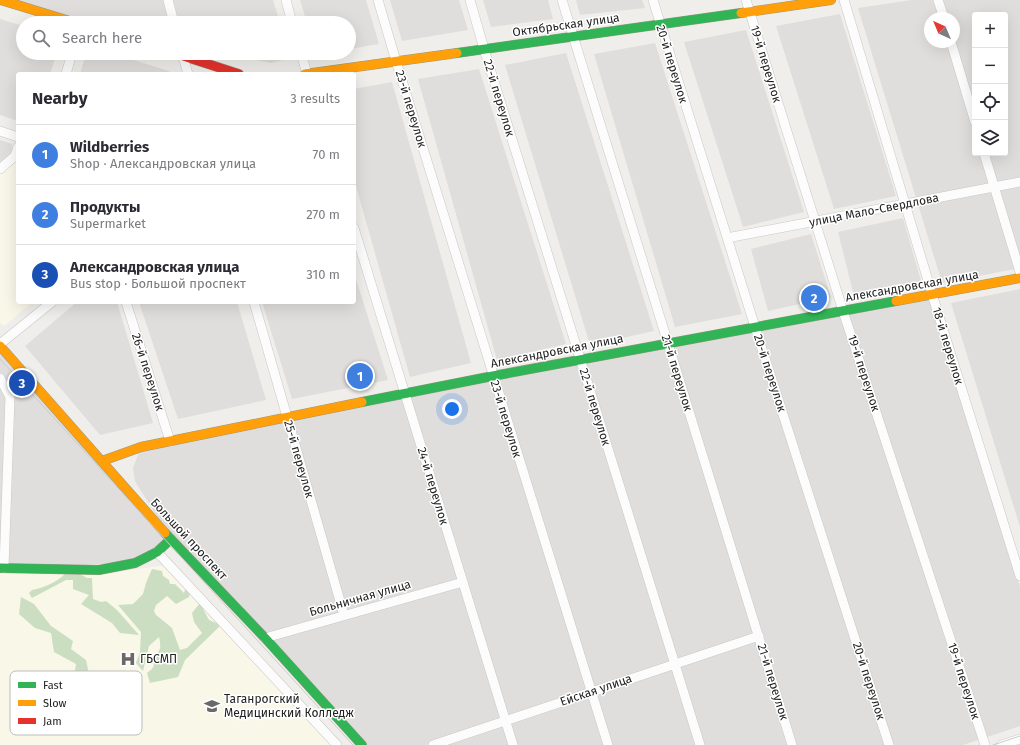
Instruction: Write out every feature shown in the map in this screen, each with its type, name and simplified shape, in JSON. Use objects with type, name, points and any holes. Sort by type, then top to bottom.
[{"type":"main road","points":[[1,0],[53,16]]},
{"type":"main road","name":"Октябрьская улица","points":[[320,72],[831,0]]},
{"type":"main road","points":[[198,60],[233,72]]},
{"type":"main road","name":"Александровская улица","points":[[102,461],[141,447],[405,393],[580,359],[1020,278]]},
{"type":"main road","name":"Большой проспект","points":[[0,345],[171,539],[362,745]]},
{"type":"main road","points":[[2,568],[98,570],[135,563],[157,552],[171,539]]},
{"type":"street","points":[[168,0],[172,16]]},
{"type":"street","points":[[286,0],[290,16]]},
{"type":"street","name":"23-й переулок","points":[[378,0],[608,745]]},
{"type":"street","name":"22-й переулок","points":[[470,0],[700,745]]},
{"type":"street","name":"21-й переулок","points":[[562,0],[792,745]]},
{"type":"street","name":"20-й переулок","points":[[653,0],[755,327],[889,745]]},
{"type":"street","name":"19-й переулок","points":[[746,0],[843,311],[985,745]]},
{"type":"street","name":"18-й переулок","points":[[844,0],[932,294],[1020,576]]},
{"type":"street","points":[[938,0],[942,12]]},
{"type":"street","points":[[953,48],[974,120]]},
{"type":"street","points":[[67,72],[70,60]]},
{"type":"street","points":[[182,60],[187,72]]},
{"type":"street","points":[[303,60],[306,72]]},
{"type":"street","points":[[0,131],[16,136]]},
{"type":"street","points":[[0,169],[15,156],[16,153]]},
{"type":"street","points":[[985,156],[1020,272]]},
{"type":"street","name":"улица Мало-Свердлова","points":[[727,238],[1020,182]]},
{"type":"street","name":"24-й переулок","points":[[356,234],[513,745]]},
{"type":"street","points":[[0,345],[50,304]]},
{"type":"street","name":"26-й переулок","points":[[127,304],[170,441]]},
{"type":"street","name":"25-й переулок","points":[[255,304],[344,615]]},
{"type":"street","points":[[0,378],[10,397],[2,568]]},
{"type":"street","points":[[157,552],[337,745]]},
{"type":"street","name":"Больничная улица","points":[[264,638],[463,582]]},
{"type":"street","name":"Ейская улица","points":[[433,745],[759,636]]},
{"type":"street","points":[[1001,745],[1020,739]]},
{"type":"shaded area","points":[[1,0],[168,0],[172,16],[53,16]]},
{"type":"shaded area","points":[[173,0],[273,0],[278,16],[177,16]]},
{"type":"shaded area","points":[[300,0],[366,0],[379,44],[356,48],[356,16],[305,16]]},
{"type":"shaded area","points":[[390,0],[459,0],[468,30],[402,41]]},
{"type":"shaded area","points":[[483,0],[548,0],[553,19],[491,27]]},
{"type":"shaded area","points":[[576,0],[642,0],[645,8],[580,15]]},
{"type":"shaded area","points":[[912,0],[1020,0],[1020,268],[942,283],[858,8]]},
{"type":"shaded area","points":[[840,14],[896,196],[834,209],[776,26]]},
{"type":"shaded area","points":[[0,19],[16,24],[16,60],[55,60],[51,72],[16,72],[16,120],[0,115]]},
{"type":"shaded area","points":[[746,30],[804,212],[743,227],[684,42]]},
{"type":"shaded area","points":[[655,43],[742,314],[675,327],[594,54]]},
{"type":"shaded area","points":[[566,53],[654,331],[590,345],[505,65]]},
{"type":"shaded area","points":[[84,60],[134,60],[169,72],[81,72]]},
{"type":"shaded area","points":[[257,60],[284,60],[271,63]]},
{"type":"shaded area","points":[[479,69],[566,344],[497,360],[418,79]]},
{"type":"shaded area","points":[[392,82],[471,363],[410,377],[356,186],[356,89]]},
{"type":"shaded area","points":[[0,140],[12,144],[13,155],[0,166]]},
{"type":"shaded area","points":[[16,157],[16,304],[31,304],[4,326],[0,323],[0,171]]},
{"type":"shaded area","points":[[903,218],[921,281],[854,296],[838,232]]},
{"type":"shaded area","points":[[811,234],[831,297],[768,311],[751,249]]},
{"type":"shaded area","points":[[356,279],[388,380],[292,399],[263,304],[356,304]]},
{"type":"shaded area","points":[[1020,289],[1020,527],[951,303]]},
{"type":"shaded area","points":[[932,294],[1020,587],[1020,726],[963,745],[362,745],[171,539],[135,563],[0,568],[0,346],[169,536],[135,481],[133,468],[141,447]]},
{"type":"shaded area","points":[[75,304],[118,304],[153,423],[100,435],[25,346]]},
{"type":"shaded area","points":[[140,304],[238,304],[266,400],[178,419]]},
{"type":"shaded area","name":"ГБСМП","points":[[167,565],[336,745],[0,745],[0,573],[101,574]]},
{"type":"green space","points":[[70,569],[87,578],[92,578],[93,599],[101,602],[106,601],[117,610],[139,635],[120,633],[112,623],[81,604],[89,595],[73,589],[73,580],[66,580],[32,598],[29,593],[32,590],[52,583],[62,577]]},
{"type":"green space","points":[[152,569],[162,571],[163,576],[169,580],[170,584],[175,584],[184,593],[186,587],[190,593],[189,597],[176,604],[167,596],[156,605],[154,611],[156,615],[172,628],[180,650],[187,648],[202,633],[194,622],[192,613],[200,603],[209,620],[221,625],[185,660],[178,677],[150,683],[147,673],[154,665],[152,659],[160,650],[159,637],[149,646],[143,671],[136,663],[140,652],[141,632],[118,605],[133,604],[143,594]]},
{"type":"green space","points":[[21,597],[34,604],[51,626],[73,641],[71,649],[86,660],[88,671],[75,671],[76,664],[54,652],[51,633],[35,628],[19,614]]},
{"type":"tram line","points":[[0,359],[353,745]]},
{"type":"tram line","points":[[993,745],[1020,736]]},
{"type":"traffic: fast","points":[[457,53],[741,13]]},
{"type":"traffic: fast","points":[[362,402],[493,376],[896,301]]},
{"type":"traffic: fast","points":[[165,533],[265,638],[362,745]]},
{"type":"traffic: fast","points":[[0,568],[99,570],[135,563],[157,552],[171,539]]},
{"type":"traffic: slow","points":[[1,0],[53,16]]},
{"type":"traffic: slow","points":[[741,13],[831,0]]},
{"type":"traffic: slow","points":[[319,72],[457,53]]},
{"type":"traffic: slow","points":[[896,301],[1020,278]]},
{"type":"traffic: slow","points":[[0,346],[165,533]]},
{"type":"traffic: slow","points":[[102,461],[141,447],[362,402]]},
{"type":"traffic: jam","points":[[196,60],[233,72]]},
{"type":"place","name":"Продукты","points":[[814,298]]},
{"type":"place","name":"Wildberries","points":[[360,376]]},
{"type":"place","name":"Александровская улица","points":[[22,383]]},
{"type":"place","name":"ГБСМП","points":[[128,659]]},
{"type":"place","name":"Таганрогский Медицинский Колледж","points":[[212,706]]}]
